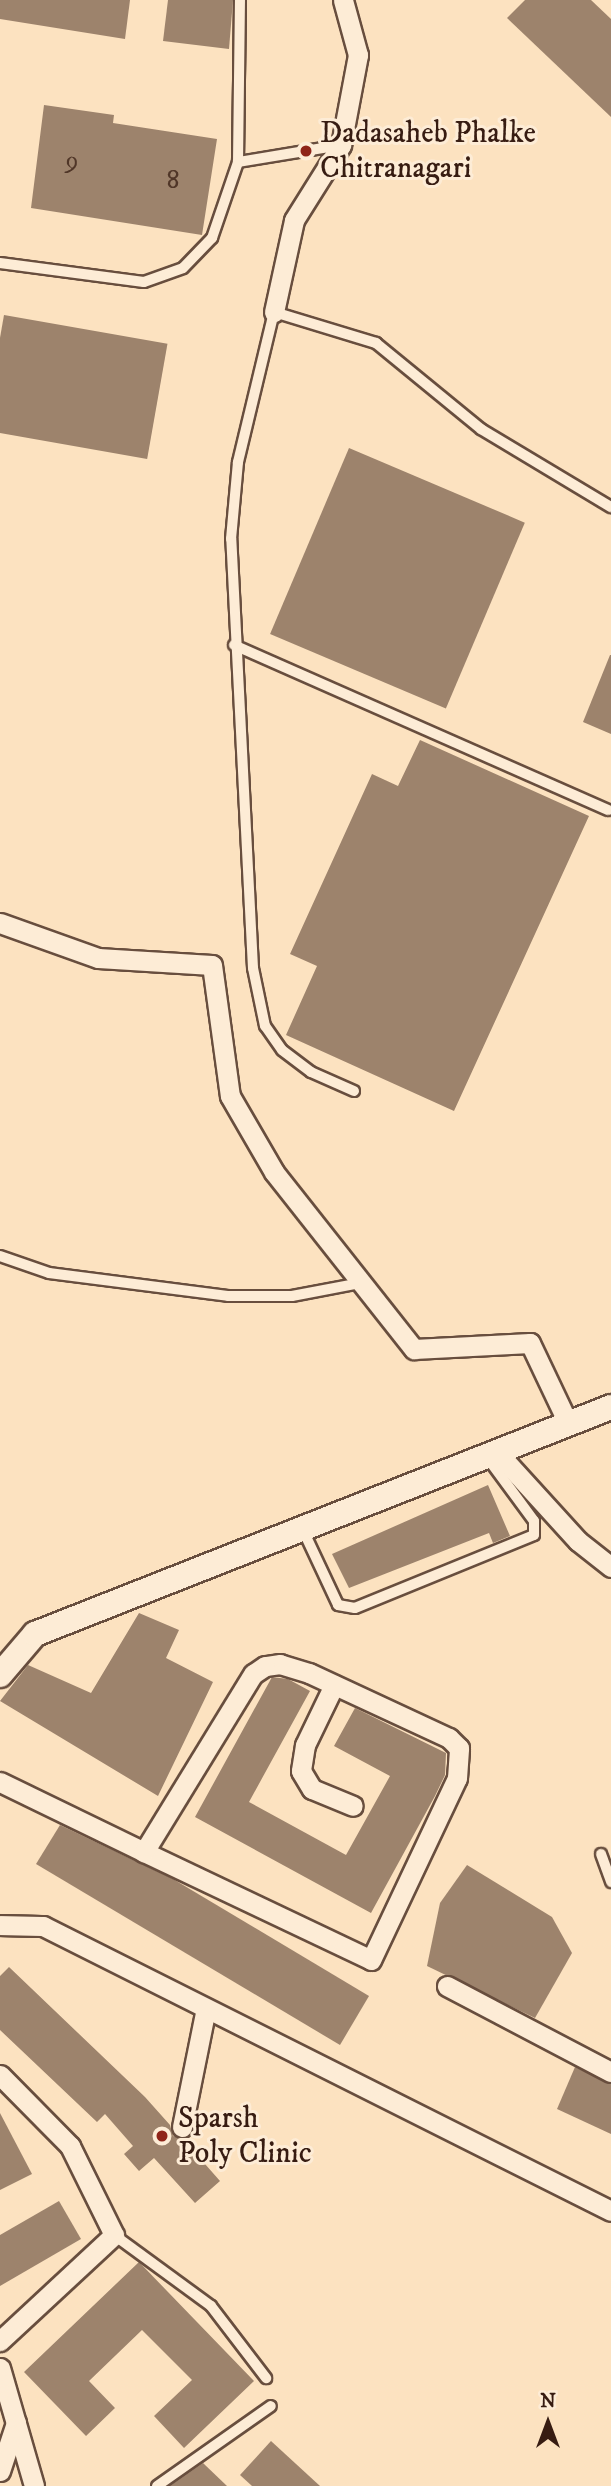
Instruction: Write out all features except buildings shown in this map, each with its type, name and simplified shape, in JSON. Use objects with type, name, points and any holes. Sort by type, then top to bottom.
[{"type":"street","points":[[274,312],[294,220],[341,145],[358,55],[343,0]]},
{"type":"street","points":[[0,923],[98,958],[212,965],[230,1096],[274,1172],[414,1349],[530,1343],[569,1425]]},
{"type":"street","points":[[0,1675],[35,1634],[611,1407]]},
{"type":"street","points":[[492,1454],[578,1541],[611,1567]]},
{"type":"street","points":[[0,1782],[144,1852],[371,1960],[450,1794],[462,1759],[459,1748],[449,1738],[334,1685],[280,1664],[253,1674],[144,1852]]},
{"type":"street","points":[[334,1685],[305,1745],[301,1771],[312,1789],[353,1806]]},
{"type":"street","points":[[0,1926],[43,1926],[611,2211]]},
{"type":"street","points":[[447,1986],[611,2072]]},
{"type":"street","points":[[182,2127],[206,2008]]},
{"type":"street","points":[[0,2075],[70,2146],[114,2235],[0,2341]]},
{"type":"street","points":[[0,2368],[8,2425],[34,2486]]},
{"type":"street","points":[[0,2472],[8,2425]]},
{"type":"lane","points":[[0,262],[144,282],[183,268],[212,238],[238,162],[240,0]]},
{"type":"lane","points":[[238,162],[341,145]]},
{"type":"lane","points":[[354,1091],[311,1072],[282,1050],[265,1026],[257,998],[234,645],[231,539],[238,462],[274,312],[376,343],[481,429],[611,506]]},
{"type":"lane","points":[[234,645],[608,810]]},
{"type":"lane","points":[[0,1256],[49,1273],[228,1296],[292,1296],[361,1283]]},
{"type":"lane","points":[[302,1527],[338,1605],[355,1608],[534,1535],[534,1521],[492,1454]]},
{"type":"lane","points":[[601,1854],[611,1882]]},
{"type":"lane","points":[[114,2235],[211,2306],[266,2378]]},
{"type":"lane","points":[[157,2486],[271,2406]]},
{"type":"place","name":"Dadasaheb Phalke Chitranagari","points":[[306,151]]},
{"type":"place","name":"Sparsh Poly Clinic","points":[[162,2136]]}]
